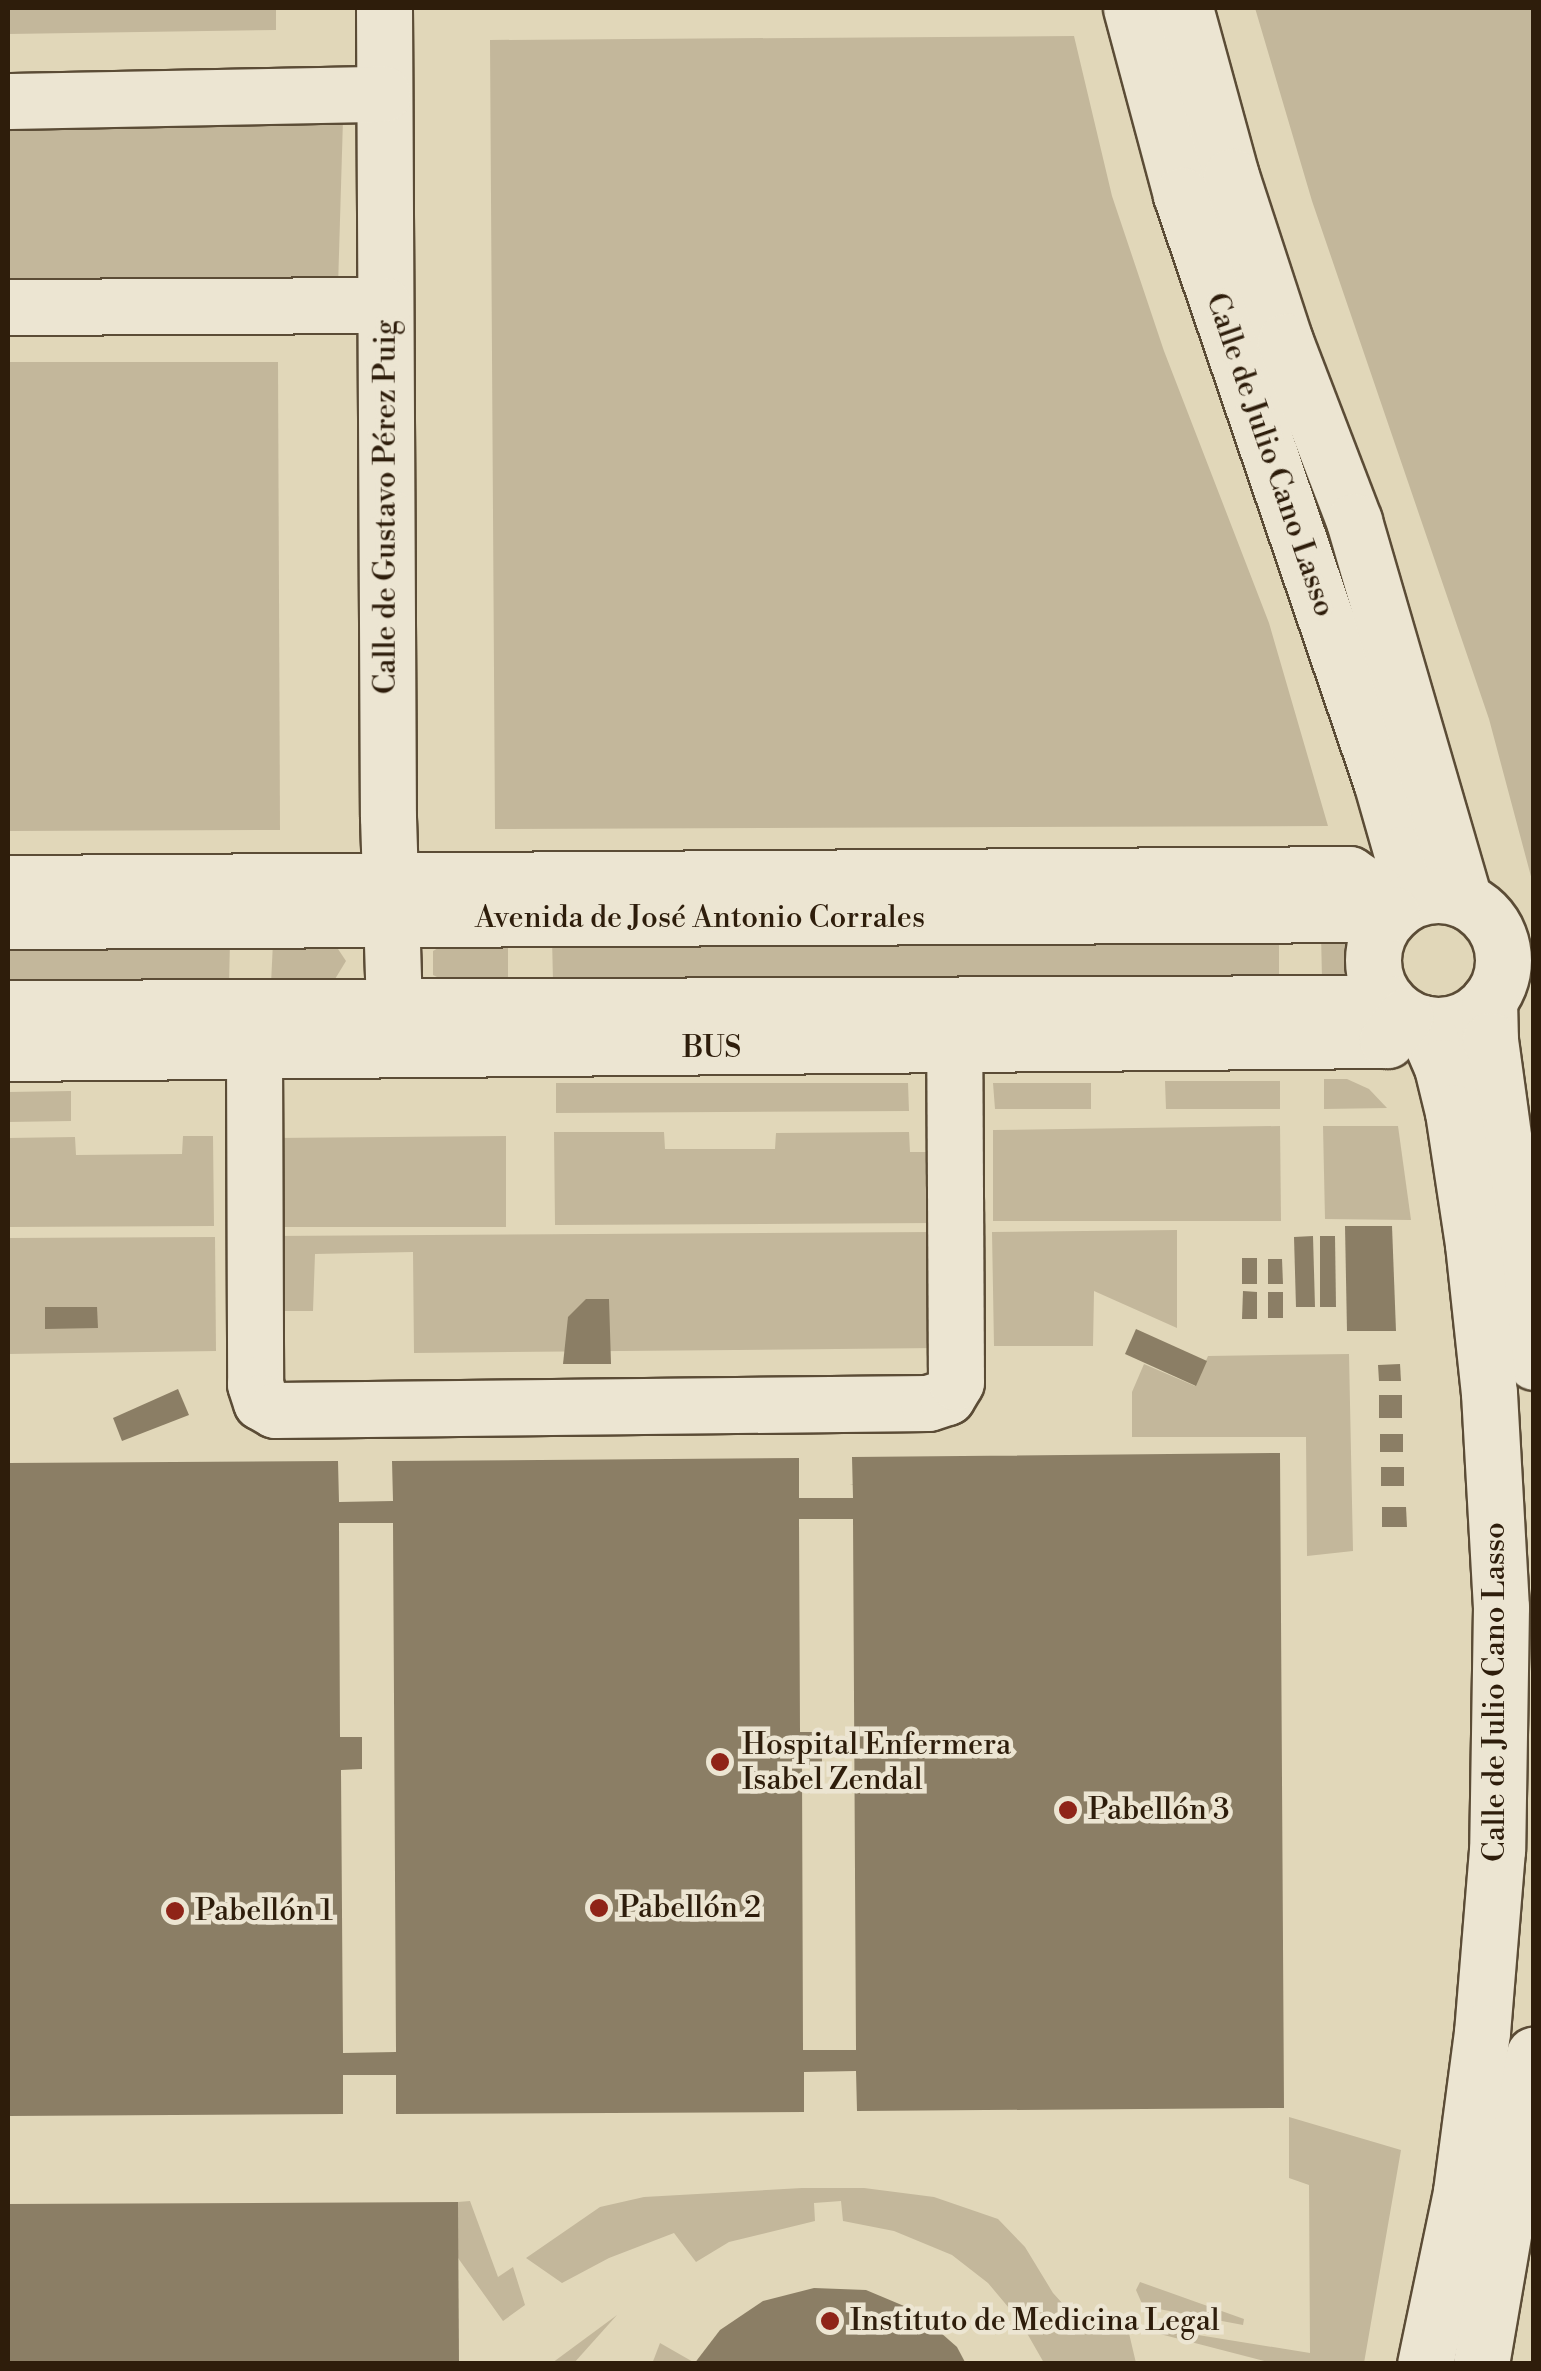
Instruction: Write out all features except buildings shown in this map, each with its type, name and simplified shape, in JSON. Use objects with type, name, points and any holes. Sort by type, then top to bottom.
[{"type":"street","name":"Calle de Gustavo Pérez Puig","points":[[384,8],[394,1006]]},
{"type":"street","name":"Calle de Julio Cano Lasso","points":[[1132,8],[1181,195],[1381,781],[1402,854],[1399,908]]},
{"type":"street","name":"Calle de Julio Cano Lasso","points":[[1186,8],[1230,176],[1285,341],[1354,522],[1464,900]]},
{"type":"street","points":[[8,101],[383,94]]},
{"type":"street","points":[[8,307],[384,306]]},
{"type":"street","points":[[8,883],[390,899]]},
{"type":"street","points":[[8,1008],[394,1006],[1406,1014],[1460,1021],[1489,1000],[1499,983],[1501,944],[1480,911],[1464,900],[1444,895],[1399,908],[1374,948],[1378,986],[1406,1014]]},
{"type":"street","name":"Avenida de José Antonio Corrales","points":[[8,921],[390,899],[1399,908]]},
{"type":"street","points":[[1489,1000],[1490,1040],[1534,1362]]},
{"type":"street","name":"Calle de Julio Cano Lasso","points":[[1406,1014],[1442,1067],[1453,1112],[1473,1244],[1489,1393],[1501,1607],[1497,1850],[1482,2032],[1461,2192],[1425,2364]]},
{"type":"street","name":"BUS","points":[[8,1053],[1387,1040],[1406,1014]]},
{"type":"street","points":[[254,1052],[255,1384],[260,1402],[275,1410],[295,1410],[928,1404],[947,1397],[956,1382],[954,1047]]},
{"type":"street","points":[[1482,2364],[1534,2054]]},
{"type":"shaded area","points":[[8,8],[276,8],[276,30],[8,34]]},
{"type":"shaded area","points":[[1255,8],[1533,8],[1533,884],[1489,719],[1312,201]]},
{"type":"shaded area","points":[[1074,36],[1112,196],[1164,351],[1269,623],[1328,826],[495,829],[490,40]]},
{"type":"shaded area","points":[[8,112],[343,119],[338,287],[8,289]]},
{"type":"shaded area","points":[[8,362],[278,362],[280,830],[8,831]]},
{"type":"shaded area","points":[[1363,932],[1364,978],[1322,979],[1321,934]]},
{"type":"shaded area","points":[[1279,934],[1279,977],[553,981],[552,938]]},
{"type":"shaded area","points":[[332,940],[346,961],[332,984],[271,984],[273,942]]},
{"type":"shaded area","points":[[230,941],[229,985],[8,986],[8,943]]},
{"type":"shaded area","points":[[508,942],[508,983],[449,983],[433,975],[433,951],[447,943]]},
{"type":"shaded area","points":[[1324,1079],[1347,1079],[1369,1089],[1387,1108],[1324,1109]]},
{"type":"shaded area","points":[[1165,1081],[1280,1081],[1280,1109],[1166,1109]]},
{"type":"shaded area","points":[[556,1083],[908,1083],[909,1111],[556,1113]]},
{"type":"shaded area","points":[[993,1083],[1091,1083],[1091,1109],[995,1109]]},
{"type":"shaded area","points":[[71,1091],[71,1121],[8,1122],[8,1092]]},
{"type":"shaded area","points":[[1280,1126],[1281,1221],[993,1221],[993,1130]]},
{"type":"shaded area","points":[[1323,1126],[1398,1126],[1411,1220],[1325,1219]]},
{"type":"shaded area","points":[[554,1132],[664,1132],[665,1149],[775,1149],[776,1133],[909,1132],[910,1152],[933,1152],[934,1223],[555,1225]]},
{"type":"shaded area","points":[[183,1136],[213,1136],[214,1226],[8,1227],[8,1138],[75,1137],[76,1155],[182,1154]]},
{"type":"shaded area","points":[[506,1136],[506,1227],[274,1227],[274,1138]]},
{"type":"shaded area","points":[[1177,1230],[1177,1328],[1094,1291],[1093,1346],[994,1346],[992,1232]]},
{"type":"shaded area","points":[[935,1232],[937,1348],[414,1353],[413,1252],[315,1254],[313,1311],[272,1311],[273,1236]]},
{"type":"shaded area","points":[[215,1237],[216,1351],[8,1354],[8,1238]]},
{"type":"shaded area","points":[[1349,1354],[1353,1551],[1307,1556],[1306,1437],[1132,1437],[1132,1392],[1144,1364],[1195,1386],[1208,1356]]},
{"type":"shaded area","points":[[1289,2117],[1401,2150],[1364,2363],[1272,2363],[1160,2334],[1161,2329],[1310,2353],[1309,2185],[1289,2178]]},
{"type":"shaded area","points":[[864,2188],[934,2197],[998,2219],[1025,2247],[1053,2293],[1073,2315],[1128,2329],[1136,2363],[1044,2363],[1020,2321],[988,2283],[952,2255],[894,2231],[843,2221],[841,2201],[814,2203],[815,2221],[729,2242],[696,2262],[674,2233],[609,2258],[562,2283],[526,2258],[600,2207],[644,2197]]},
{"type":"shaded area","points":[[470,2201],[498,2277],[513,2267],[525,2305],[503,2321],[458,2258],[458,2202]]},
{"type":"shaded area","points":[[1140,2282],[1244,2319],[1243,2325],[1143,2306],[1136,2290]]},
{"type":"shaded area","points":[[617,2315],[574,2363],[552,2363]]},
{"type":"shaded area","points":[[660,2343],[695,2363],[652,2364]]},
{"type":"place","name":"Hospital Enfermera Isabel Zendal","points":[[720,1762]]},
{"type":"place","name":"Pabellón 3","points":[[1068,1810]]},
{"type":"place","name":"Pabellón 2","points":[[599,1908]]},
{"type":"place","name":"Pabellón 1","points":[[175,1911]]},
{"type":"place","name":"Instituto de Medicina Legal","points":[[830,2321]]}]
